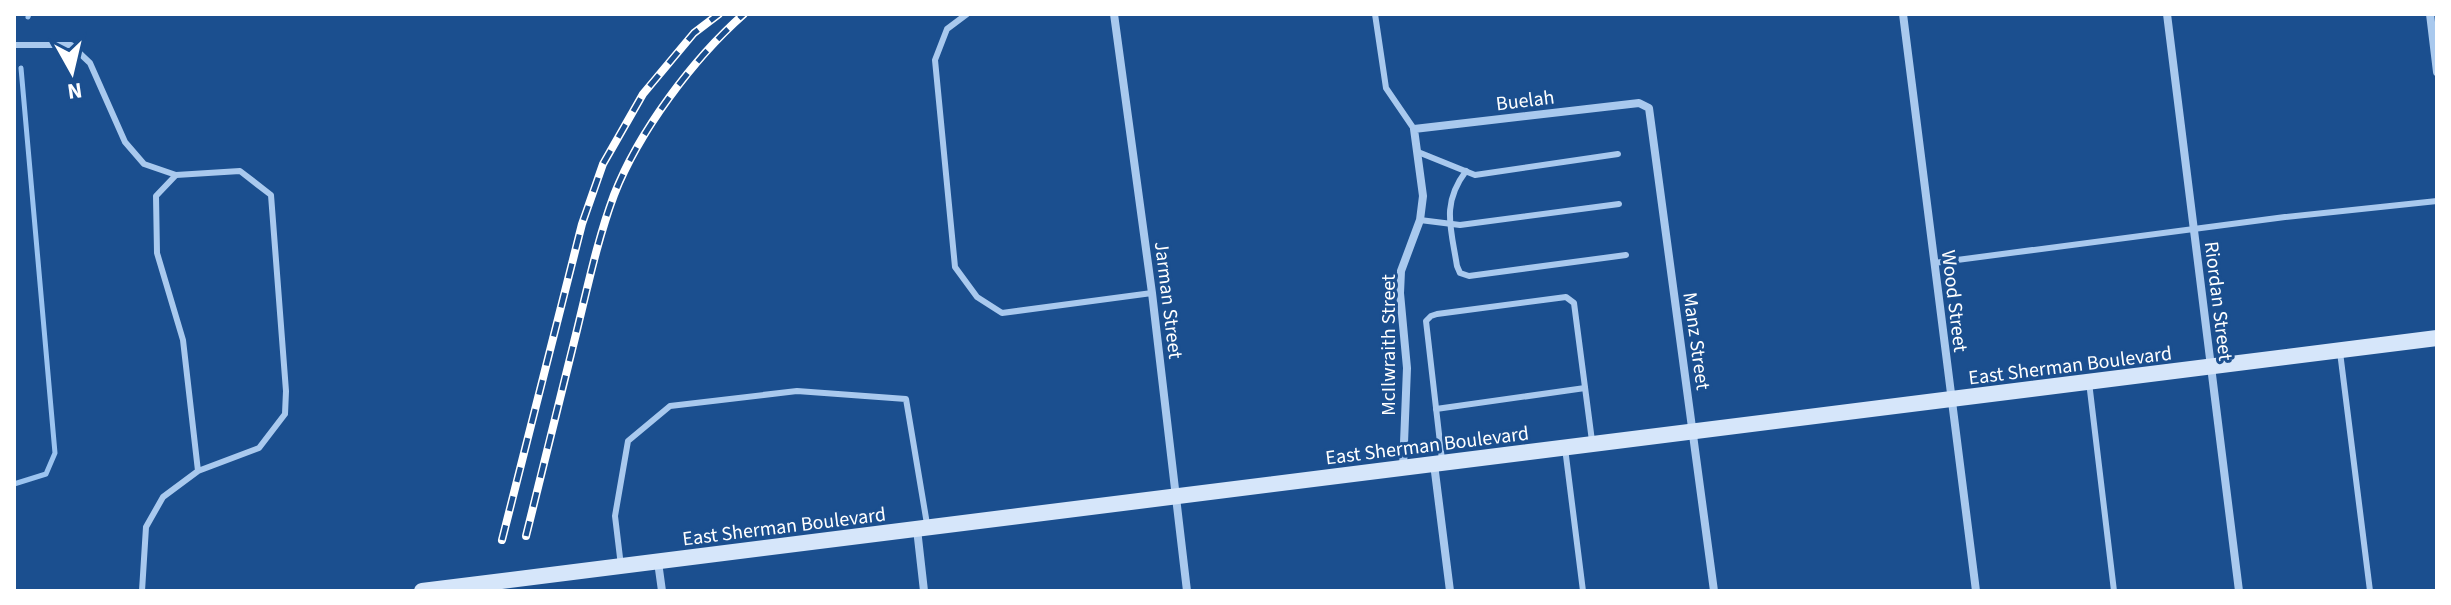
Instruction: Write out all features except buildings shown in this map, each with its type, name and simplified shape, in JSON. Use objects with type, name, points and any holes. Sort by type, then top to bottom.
[{"type":"main road","name":"East Sherman Boulevard","points":[[422,591],[2437,338]]},
{"type":"street","name":"Jarman Street","points":[[1114,14],[1152,293],[1187,591]]},
{"type":"street","name":"Wood Street","points":[[1903,14],[1976,591]]},
{"type":"street","name":"Riordan Street","points":[[2167,14],[2239,591]]},
{"type":"street","points":[[2430,14],[2437,72]]},
{"type":"street","name":"Buelah","points":[[1414,129],[1639,103]]},
{"type":"street","name":"Manz Street","points":[[1639,103],[1649,108],[1714,591]]},
{"type":"street","name":"McIlwraith Street","points":[[1403,468],[1407,368],[1401,271],[1420,220],[1423,196],[1414,129]]},
{"type":"street","points":[[1438,464],[1450,591]]},
{"type":"street","points":[[922,528],[924,591]]},
{"type":"street","points":[[658,562],[662,591]]},
{"type":"lane","points":[[967,14],[947,29],[935,60],[955,267],[977,297],[1002,313],[1152,293]]},
{"type":"lane","points":[[1375,14],[1386,88],[1414,129]]},
{"type":"lane","points":[[14,45],[71,45],[90,63],[125,142],[144,164],[176,175],[240,171],[271,195],[286,391],[285,414],[259,448],[198,471],[163,497],[146,527],[142,591]]},
{"type":"lane","points":[[1418,152],[1475,175],[1618,154]]},
{"type":"lane","points":[[1466,171],[1455,186],[1450,203],[1460,273],[1469,276],[1626,255]]},
{"type":"lane","points":[[176,175],[156,196],[157,253],[183,340],[198,471]]},
{"type":"lane","points":[[1934,263],[2285,217],[2437,201]]},
{"type":"lane","points":[[1420,220],[1460,225],[1619,204]]},
{"type":"lane","points":[[1438,464],[1436,409],[1426,321],[1437,314],[1566,297],[1574,303],[1592,444]]},
{"type":"lane","points":[[2340,351],[2370,591]]},
{"type":"lane","points":[[2089,382],[2114,591]]},
{"type":"lane","points":[[1436,409],[1585,388]]},
{"type":"lane","points":[[621,566],[615,516],[628,441],[670,406],[730,398],[797,391],[906,399],[922,528]]},
{"type":"lane","points":[[1565,448],[1583,591]]},
{"type":"waterway","points":[[14,484],[46,474],[55,453],[21,68]]},
{"type":"railway","points":[[502,540],[582,224],[603,164],[643,94],[694,33],[719,14]]},
{"type":"railway","points":[[526,536],[594,262],[614,195],[638,146],[669,97],[706,52],[744,14]]}]
